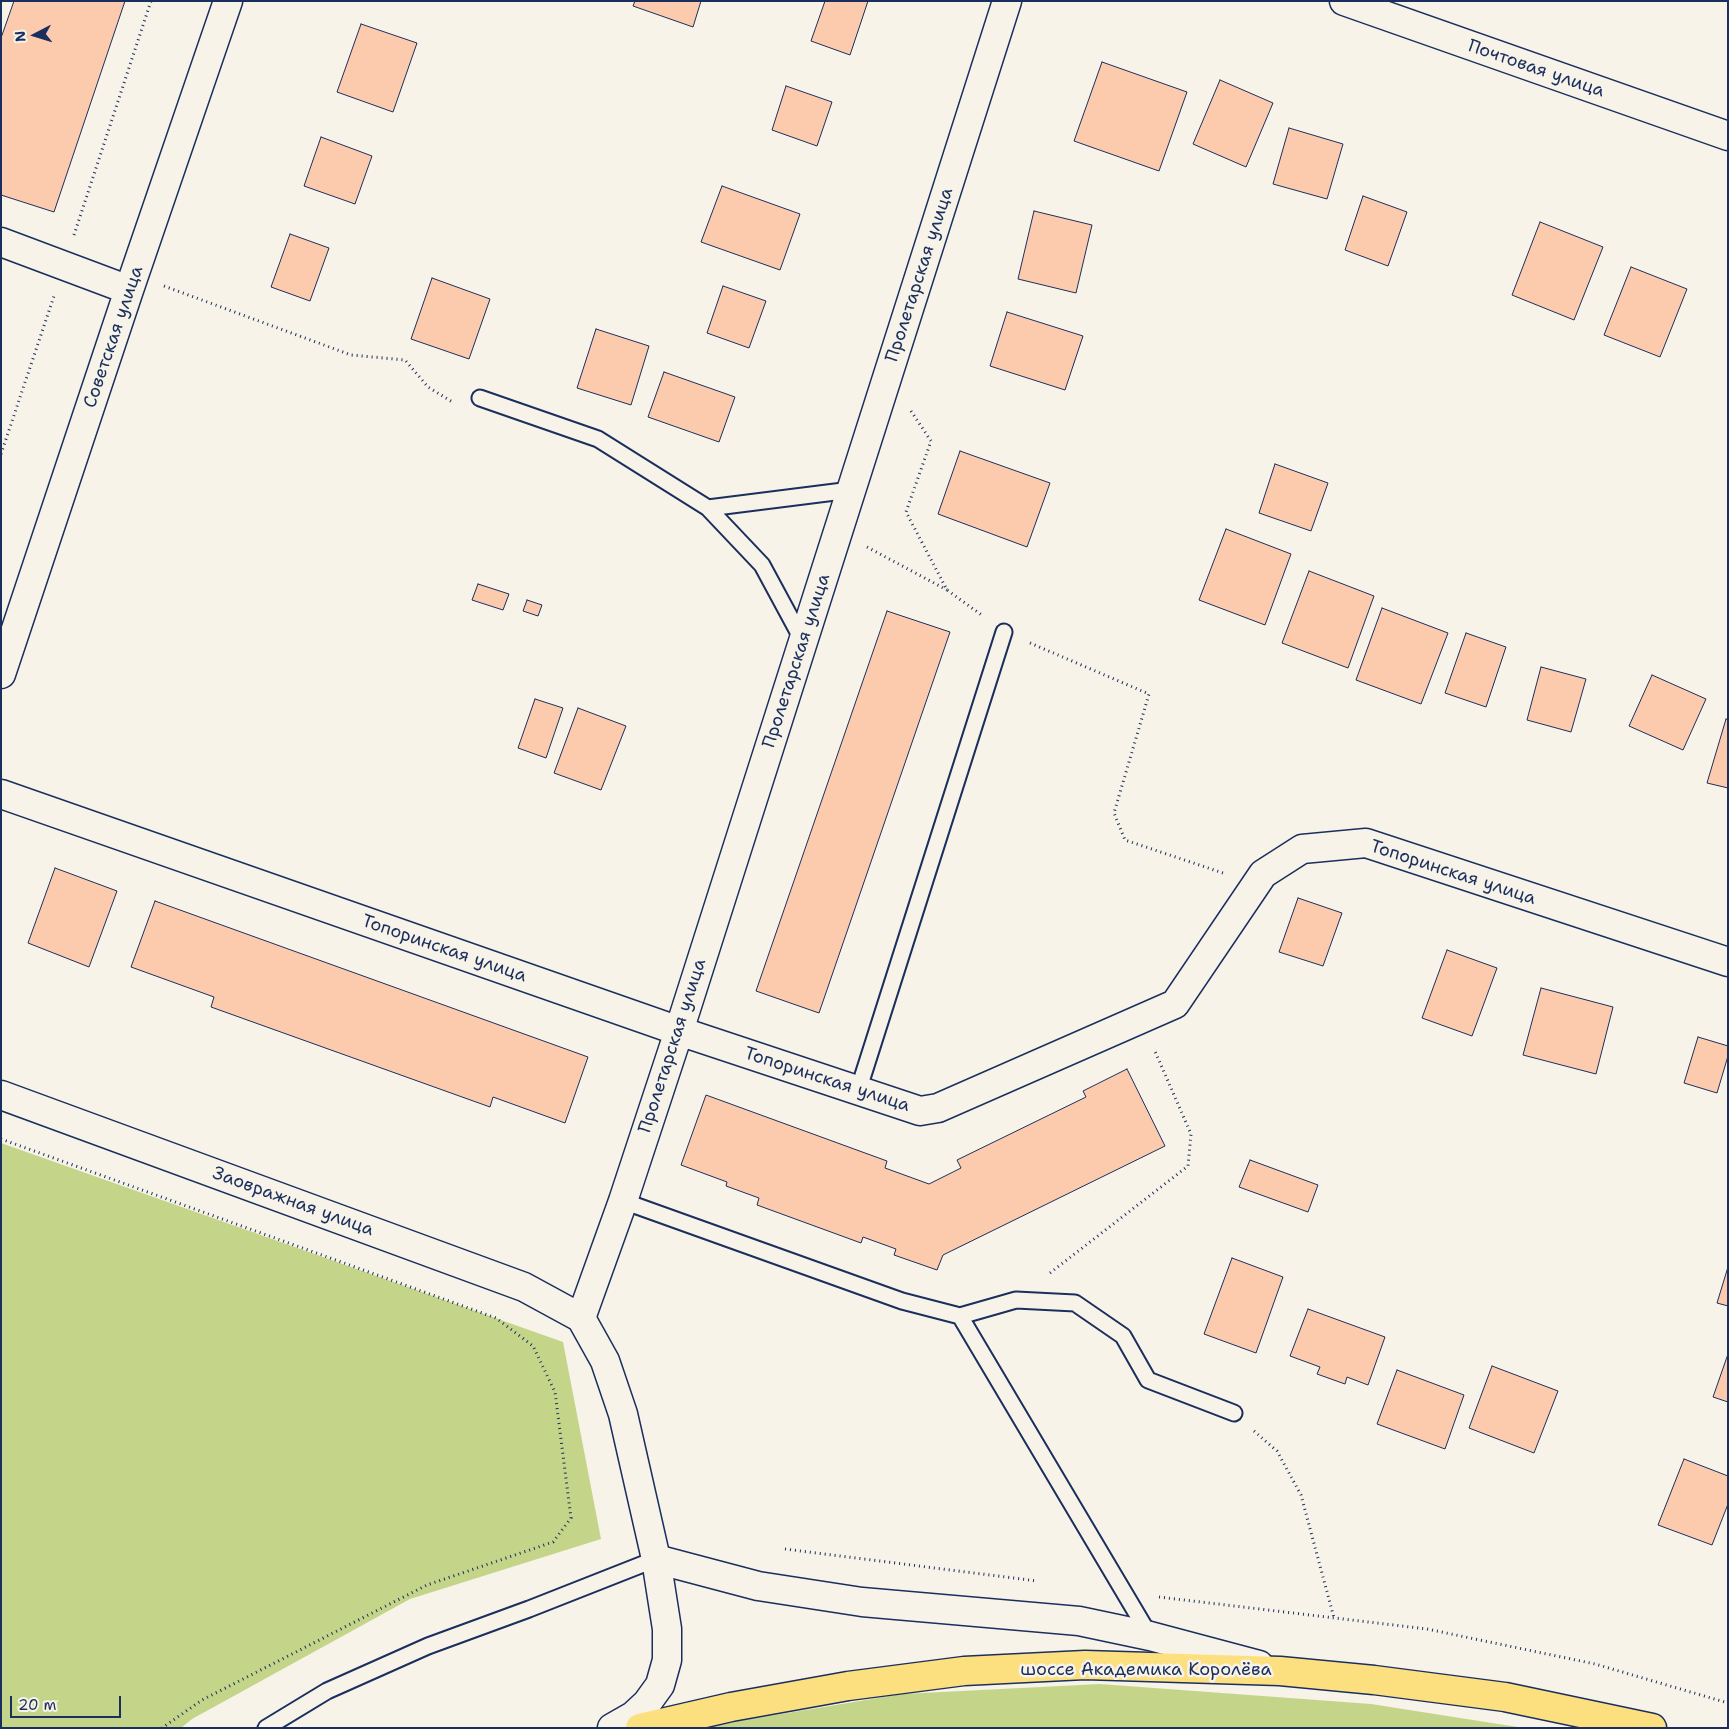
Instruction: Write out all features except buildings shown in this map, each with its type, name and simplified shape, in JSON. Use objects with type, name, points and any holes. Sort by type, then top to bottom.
[{"type":"highway","name":"шоссе Академика Королёва","points":[[640,1728],[731,1707],[848,1686],[964,1671],[1085,1665],[1280,1670],[1374,1680],[1505,1698],[1652,1728]]},
{"type":"street","name":"Советская улица","points":[[1,674],[228,1]]},
{"type":"street","name":"Пролетарская улица","points":[[581,1318],[623,1201],[679,1030],[1007,1]]},
{"type":"street","name":"Почтовая улица","points":[[1344,1],[1728,136]]},
{"type":"street","points":[[1,242],[64,266],[132,282]]},
{"type":"street","name":"Топоринская улица","points":[[1,794],[679,1030],[920,1111],[938,1108],[1175,1004],[1263,874],[1302,848],[1366,843],[1728,962]]},
{"type":"street","name":"Заовражная улица","points":[[1,1096],[524,1287],[581,1318]]},
{"type":"street","points":[[581,1318],[605,1360],[623,1414],[656,1560],[666,1629],[667,1660],[660,1685],[648,1703],[633,1716],[612,1728]]},
{"type":"street","points":[[656,1560],[758,1586],[843,1599],[1079,1621],[1150,1636],[1280,1670]]},
{"type":"lane","points":[[480,398],[598,439],[708,508],[762,565],[803,641]]},
{"type":"lane","points":[[708,508],[851,490]]},
{"type":"lane","points":[[858,1091],[1004,632]]},
{"type":"lane","points":[[623,1201],[902,1301],[960,1316],[1016,1300],[1075,1303],[1122,1336],[1148,1380],[1234,1413]]},
{"type":"lane","points":[[960,1316],[1150,1636]]},
{"type":"lane","points":[[266,1728],[327,1691],[428,1646],[656,1560]]},
{"type":"path","points":[[1,454],[152,1]]},
{"type":"path","points":[[132,282],[352,355],[405,360],[428,386],[458,405],[480,398]]},
{"type":"path","points":[[888,375],[931,441],[906,512],[948,590]]},
{"type":"path","points":[[838,532],[948,590],[1004,632],[1149,694],[1114,813],[1125,840],[1256,884]]},
{"type":"path","points":[[1016,1300],[1188,1166],[1191,1134],[1140,1019]]},
{"type":"path","points":[[1,1139],[496,1318],[532,1346],[555,1392],[571,1518],[553,1542],[427,1585],[202,1700],[162,1728]]},
{"type":"path","points":[[1234,1413],[1277,1451],[1301,1495],[1334,1618]]},
{"type":"path","points":[[784,1549],[1046,1582]]},
{"type":"path","points":[[1123,1592],[1427,1629],[1595,1664],[1728,1703]]},
{"type":"green space","points":[[1,1143],[563,1342],[601,1539],[410,1599],[192,1719],[181,1728],[1,1728]]},
{"type":"green space","points":[[1100,1684],[1371,1704],[1524,1728],[708,1728],[721,1724],[902,1694]]}]
